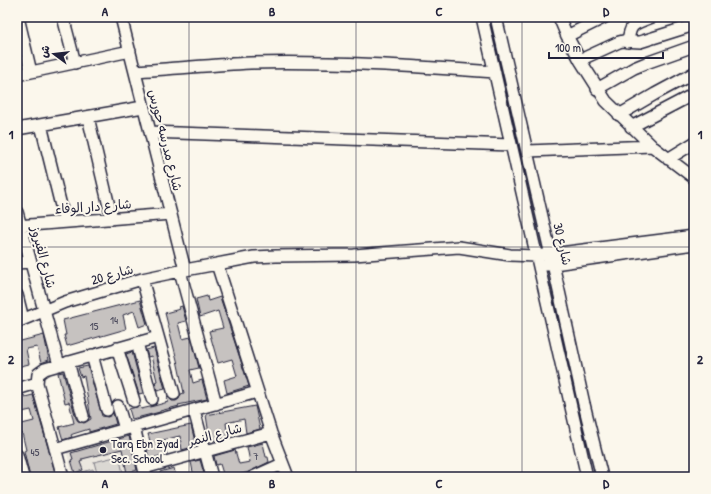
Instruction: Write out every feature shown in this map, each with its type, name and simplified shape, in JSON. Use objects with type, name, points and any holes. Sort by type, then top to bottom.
[{"type":"street","points":[[18,17],[31,72]]},
{"type":"street","points":[[63,17],[74,63]]},
{"type":"street","name":"شارع مدرسه حورس","points":[[121,17],[216,404]]},
{"type":"street","points":[[482,17],[587,477]]},
{"type":"street","name":"شارع 30","points":[[496,17],[528,150],[584,404],[602,477]]},
{"type":"street","points":[[559,17],[580,60],[606,101],[652,146],[694,178]]},
{"type":"street","points":[[567,36],[605,17]]},
{"type":"street","points":[[628,42],[629,32],[632,26],[652,17]]},
{"type":"street","points":[[580,60],[618,42],[640,42],[694,25]]},
{"type":"street","points":[[597,89],[634,68],[694,46]]},
{"type":"street","points":[[17,75],[130,51]]},
{"type":"street","points":[[135,71],[249,63],[329,63],[412,66],[495,72]]},
{"type":"street","points":[[619,115],[694,73]]},
{"type":"street","points":[[631,127],[694,95]]},
{"type":"street","points":[[17,129],[143,107]]},
{"type":"street","points":[[88,117],[112,219]]},
{"type":"street","points":[[41,125],[65,222]]},
{"type":"street","points":[[150,132],[511,145]]},
{"type":"street","points":[[668,159],[694,143]]},
{"type":"street","points":[[528,150],[652,146]]},
{"type":"street","points":[[520,182],[534,179]]},
{"type":"street","name":"شارع الفيروز","points":[[17,212],[19,225],[44,310],[83,416]]},
{"type":"street","name":"شارع دار الوفاء","points":[[19,225],[170,214]]},
{"type":"street","points":[[552,259],[694,236]]},
{"type":"street","points":[[552,259],[694,244]]},
{"type":"street","name":"شارع 20","points":[[20,321],[44,310],[86,295],[182,270],[254,257],[354,255],[459,247],[479,249],[537,261],[552,259]]},
{"type":"street","points":[[17,264],[30,262]]},
{"type":"street","points":[[217,264],[257,392],[288,477]]},
{"type":"street","points":[[142,280],[174,394]]},
{"type":"street","points":[[17,296],[20,321]]},
{"type":"street","points":[[63,477],[36,383],[36,379],[41,371],[63,363],[158,337]]},
{"type":"street","points":[[137,343],[152,399]]},
{"type":"street","points":[[117,348],[134,401]]},
{"type":"street","points":[[92,356],[106,410]]},
{"type":"street","points":[[17,389],[36,383]]},
{"type":"street","points":[[55,449],[257,392]]},
{"type":"street","points":[[118,406],[130,428],[146,475]]},
{"type":"street","points":[[194,410],[212,477]]},
{"type":"street","name":"شارع النمر","points":[[146,475],[205,451],[271,433]]},
{"type":"street","points":[[17,455],[23,477]]},
{"type":"street","points":[[253,477],[282,464]]},
{"type":"shaded area","name":"Tarq Ebn Zyad Sec. School","points":[[133,427],[143,477],[73,477],[65,447]]},
{"type":"shaded area","points":[[119,456],[123,473],[110,477],[98,477],[94,462]]},
{"type":"shaded area","points":[[93,469],[95,477],[76,477],[75,474]]},
{"type":"building","points":[[207,296],[208,301],[220,297],[249,386],[227,393],[224,380],[237,376],[232,359],[218,363],[209,331],[223,328],[218,311],[200,317],[196,299]]},
{"type":"building","points":[[140,300],[147,324],[139,327],[134,311],[123,315],[126,329],[67,346],[64,335],[66,335],[63,320]]},
{"type":"building","points":[[182,306],[186,321],[178,323],[182,339],[191,337],[199,368],[190,370],[193,383],[202,380],[207,399],[178,405],[179,406],[160,412],[132,419],[129,409],[140,406],[141,409],[168,402],[168,397],[172,401],[176,401],[179,399],[181,394],[184,393],[165,313],[180,309],[179,307]]},
{"type":"building","points":[[44,335],[49,360],[41,363],[37,347],[26,349],[29,364],[17,367],[17,342]]},
{"type":"building","points":[[154,348],[165,389],[157,391],[155,382],[157,381],[151,356],[148,357],[146,350]]},
{"type":"building","points":[[132,352],[143,393],[139,394],[126,354]]},
{"type":"building","points":[[88,366],[102,416],[108,417],[113,413],[116,424],[89,432],[89,429],[73,434],[71,435],[72,437],[63,440],[59,427],[74,423],[69,402],[65,403],[58,373],[63,372],[76,418],[78,421],[84,423],[91,419],[84,376],[81,377],[78,368]]},
{"type":"building","points":[[24,395],[25,397],[33,395],[56,476],[30,477],[24,451],[26,450],[22,433],[20,433],[18,425],[34,421],[31,410],[17,413],[17,396]]},
{"type":"building","points":[[255,406],[260,429],[246,433],[244,419],[226,423],[228,438],[210,441],[206,415]]},
{"type":"building","points":[[191,425],[196,446],[182,450],[180,436],[163,440],[167,454],[149,459],[147,450],[152,448],[148,434]]},
{"type":"building","points":[[129,436],[137,470],[127,473],[122,449],[82,459],[80,462],[83,470],[75,473],[71,460],[73,459],[71,453]]},
{"type":"building","points":[[263,443],[266,457],[268,457],[269,462],[249,472],[231,477],[224,477],[220,464],[216,465],[214,456],[235,450],[239,464],[250,462],[247,447]]},
{"type":"building","points":[[200,460],[205,477],[194,477],[191,462]]},
{"type":"building","points":[[174,468],[176,477],[161,477],[160,472]]},
{"type":"place","name":"Tarq Ebn Zyad Sec. School","points":[[103,450]]}]
